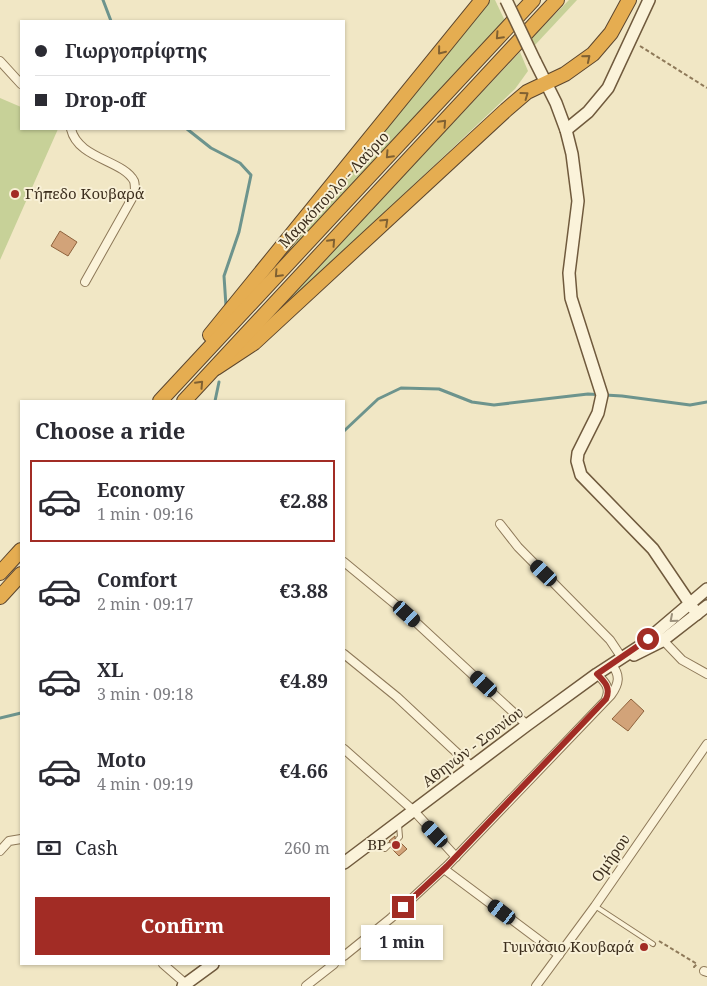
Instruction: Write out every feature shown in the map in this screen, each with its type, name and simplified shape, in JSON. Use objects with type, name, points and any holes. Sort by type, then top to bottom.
[{"type":"highway","points":[[172,388],[181,369],[482,0]]},
{"type":"highway","name":"Μαρκόπουλο - Λαύριο","points":[[161,400],[533,0]]},
{"type":"highway","points":[[185,400],[557,0]]},
{"type":"highway","points":[[216,368],[254,343],[527,92],[565,74],[593,54],[611,33],[629,0]]},
{"type":"highway","points":[[0,573],[20,551]]},
{"type":"highway","points":[[0,596],[20,575]]},
{"type":"main road","points":[[506,0],[566,130],[572,154],[578,201],[569,273],[571,298],[600,386],[601,402],[578,453],[577,460],[581,474],[653,549],[697,614]]},
{"type":"main road","points":[[566,130],[588,112],[608,88],[649,0]]},
{"type":"main road","name":"Αθηνών - Σουνίου","points":[[345,862],[611,664],[622,658],[646,651],[689,604],[707,589]]},
{"type":"main road","name":"Αθηνών - Σουνίου","points":[[660,637],[707,606]]},
{"type":"main road","points":[[185,985],[212,965]]},
{"type":"street","points":[[0,61],[20,83]]},
{"type":"street","points":[[71,130],[73,137],[81,146],[128,174],[134,182],[135,193],[85,282]]},
{"type":"street","points":[[500,524],[518,547],[610,640],[622,658]]},
{"type":"street","points":[[345,563],[407,614],[527,725]]},
{"type":"street","points":[[660,637],[682,660],[707,674]]},
{"type":"street","points":[[345,655],[397,697],[472,767]]},
{"type":"street","points":[[345,955],[391,918],[444,869],[615,690],[619,680],[618,673],[611,664]]},
{"type":"street","points":[[597,674],[607,686],[606,699]]},
{"type":"street","name":"Ομήρου","points":[[536,986],[595,906],[707,744]]},
{"type":"street","points":[[345,750],[414,811],[456,857]]},
{"type":"street","points":[[0,851],[9,841],[20,839]]},
{"type":"street","points":[[444,869],[558,955]]},
{"type":"street","points":[[164,965],[185,985]]},
{"type":"street","points":[[306,986],[333,965]]},
{"type":"lane","points":[[398,822],[400,837],[398,839]]},
{"type":"lane","points":[[369,844],[385,849],[389,846]]},
{"type":"lane","points":[[595,906],[653,944]]},
{"type":"path","points":[[631,40],[707,88]]},
{"type":"path","points":[[657,940],[697,964],[694,966],[705,972]]},
{"type":"green space","points":[[490,0],[495,0],[506,23],[251,297]]},
{"type":"green space","points":[[569,0],[577,0],[535,45],[531,39]]},
{"type":"green space","points":[[520,52],[528,71],[515,89],[261,329],[260,328]]},
{"type":"green space","name":"Γήπεδο Κουβαρά","points":[[0,98],[20,107],[20,130],[58,130],[0,260]]},
{"type":"building","points":[[60,231],[77,242],[68,256],[51,246]]},
{"type":"building","points":[[631,699],[644,711],[628,731],[612,719]]},
{"type":"building","points":[[395,836],[395,841],[400,842],[407,849],[399,856],[391,848],[392,844],[389,841]]},
{"type":"waterway","points":[[103,0],[111,20]]},
{"type":"waterway","points":[[188,130],[211,148],[240,163],[251,175],[239,232],[224,276],[226,306]]},
{"type":"waterway","points":[[215,400],[219,382]]},
{"type":"waterway","points":[[345,430],[378,399],[401,388],[439,389],[472,402],[494,405],[588,394],[622,396],[690,405],[707,402]]},
{"type":"waterway","points":[[0,718],[20,713]]},
{"type":"place","name":"Γήπεδο Κουβαρά","points":[[15,194]]},
{"type":"place","name":"BP","points":[[396,845]]},
{"type":"place","name":"Γυμνάσιο Κουβαρά","points":[[644,947]]},
{"type":"route","points":[[403,907],[447,866],[606,699],[608,694],[607,686],[597,674],[648,639]]}]
